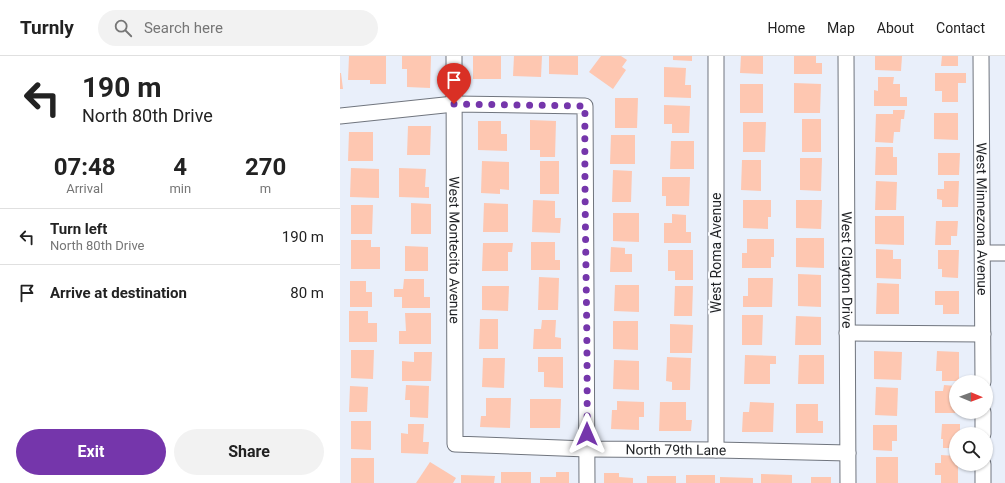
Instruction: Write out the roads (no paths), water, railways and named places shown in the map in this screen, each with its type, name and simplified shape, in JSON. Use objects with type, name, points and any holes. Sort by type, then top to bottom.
[{"type":"street","name":"West Montecito Avenue","points":[[454,56],[455,444]]},
{"type":"street","name":"West Roma Avenue","points":[[716,56],[716,450]]},
{"type":"street","name":"West Clayton Drive","points":[[846,56],[848,483]]},
{"type":"street","name":"West Minnezona Avenue","points":[[981,56],[983,375]]},
{"type":"street","points":[[340,116],[454,104],[585,106],[587,483]]},
{"type":"street","points":[[983,254],[1005,254]]},
{"type":"street","points":[[847,333],[983,334]]},
{"type":"street","name":"North 79th Lane","points":[[455,444],[587,449],[848,453]]},
{"type":"street","points":[[983,471],[983,483]]}]
